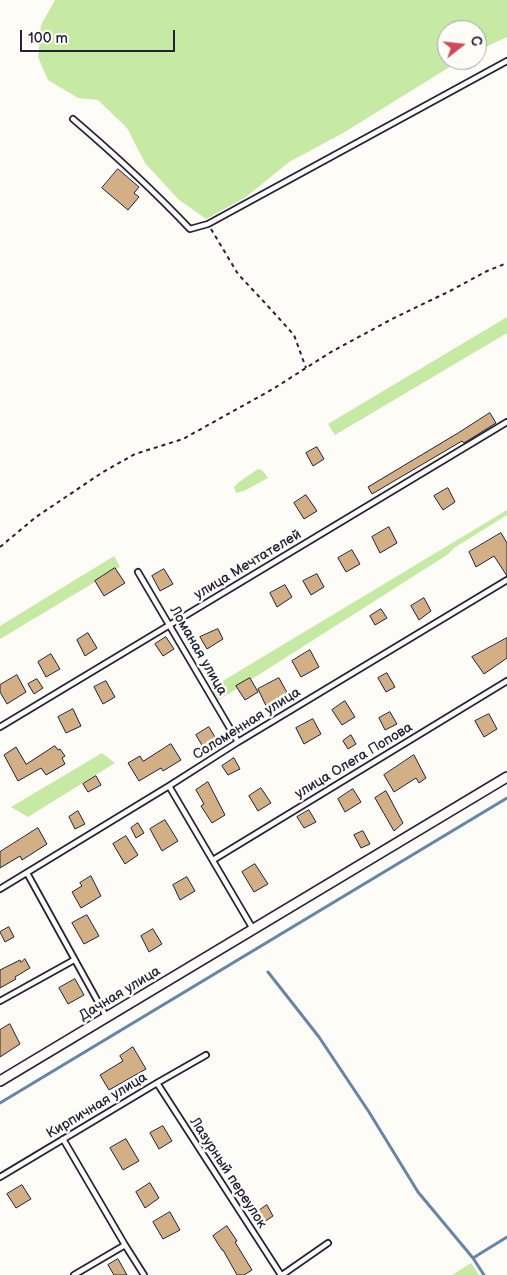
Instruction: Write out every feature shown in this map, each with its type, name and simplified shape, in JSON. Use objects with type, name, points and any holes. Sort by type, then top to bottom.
[{"type":"street","name":"Дачная улица","points":[[0,1081],[507,778]]},
{"type":"lane","points":[[73,119],[124,163],[190,229],[208,224],[507,61]]},
{"type":"lane","name":"улица Мечтателей","points":[[0,727],[507,422]]},
{"type":"lane","name":"Ломаная улица","points":[[138,572],[238,742]]},
{"type":"lane","name":"Соломенная улица","points":[[0,889],[238,742],[507,580]]},
{"type":"lane","name":"улица Олега Попова","points":[[213,860],[507,681]]},
{"type":"lane","points":[[168,786],[254,929]]},
{"type":"lane","points":[[26,873],[106,1018]]},
{"type":"lane","points":[[0,1002],[74,960]]},
{"type":"lane","name":"Кирпичная улица","points":[[0,1177],[156,1083],[206,1056]]},
{"type":"lane","name":"Лазурный переулок","points":[[156,1083],[282,1275]]},
{"type":"lane","points":[[63,1139],[144,1275]]},
{"type":"lane","points":[[282,1275],[328,1243]]},
{"type":"lane","points":[[74,1275],[125,1244]]},
{"type":"path","points":[[208,224],[238,274],[294,335],[306,368]]},
{"type":"path","points":[[0,547],[36,516],[103,472],[135,454],[183,439],[273,389],[331,352],[392,319],[487,271],[507,263]]},
{"type":"green space","points":[[55,0],[507,0],[507,37],[487,46],[487,20],[437,20],[437,70],[445,70],[343,133],[289,162],[246,197],[206,219],[178,199],[145,163],[127,128],[98,100],[78,98],[48,80],[38,57],[41,25]]},
{"type":"green space","points":[[507,317],[507,333],[335,435],[328,424]]},
{"type":"green space","points":[[258,469],[262,470],[268,478],[244,491],[236,493],[234,487]]},
{"type":"green space","points":[[507,510],[507,515],[454,548],[447,555],[219,700],[211,688]]},
{"type":"green space","points":[[114,556],[120,567],[0,639],[0,626]]},
{"type":"green space","points":[[102,753],[115,763],[28,817],[11,807]]},
{"type":"green space","points":[[471,1263],[479,1275],[452,1275]]},
{"type":"building","points":[[118,169],[139,187],[134,193],[139,197],[128,210],[102,188]]},
{"type":"building","points":[[490,413],[496,423],[372,494],[368,487]]},
{"type":"building","points":[[317,447],[324,459],[313,466],[306,453]]},
{"type":"building","points":[[448,488],[455,502],[443,510],[434,496]]},
{"type":"building","points":[[306,495],[317,511],[304,519],[294,503]]},
{"type":"building","points":[[389,527],[397,543],[380,553],[372,537]]},
{"type":"building","points":[[501,533],[507,543],[507,576],[494,556],[476,567],[469,552]]},
{"type":"building","points":[[352,550],[360,564],[346,572],[338,558]]},
{"type":"building","points":[[115,568],[125,583],[104,596],[95,581]]},
{"type":"building","points":[[164,569],[173,584],[160,591],[152,576]]},
{"type":"building","points":[[317,574],[324,587],[311,595],[303,581]]},
{"type":"building","points":[[285,585],[292,597],[277,607],[270,593]]},
{"type":"building","points":[[424,598],[431,611],[419,620],[411,606]]},
{"type":"building","points":[[381,609],[387,618],[375,625],[370,616]]},
{"type":"building","points":[[218,629],[223,639],[207,649],[200,637]]},
{"type":"building","points":[[88,633],[97,648],[85,656],[77,640]]},
{"type":"building","points":[[166,637],[174,649],[163,656],[155,644]]},
{"type":"building","points":[[507,638],[507,658],[484,674],[472,657]]},
{"type":"building","points":[[310,650],[319,667],[301,677],[292,661]]},
{"type":"building","points":[[51,654],[60,669],[46,677],[38,662]]},
{"type":"building","points":[[387,673],[395,687],[386,692],[378,678]]},
{"type":"building","points":[[17,675],[26,692],[7,704],[0,692],[0,685]]},
{"type":"building","points":[[250,678],[258,692],[245,700],[236,686]]},
{"type":"building","points":[[279,678],[290,698],[268,710],[258,689]]},
{"type":"building","points":[[37,679],[43,688],[34,694],[28,684]]},
{"type":"building","points":[[106,681],[115,697],[103,704],[94,687]]},
{"type":"building","points":[[345,701],[355,717],[342,725],[332,710]]},
{"type":"building","points":[[73,709],[81,726],[66,733],[58,717]]},
{"type":"building","points":[[390,712],[397,724],[385,730],[379,718]]},
{"type":"building","points":[[489,714],[497,729],[484,737],[475,721]]},
{"type":"building","points":[[313,719],[321,734],[304,744],[296,728]]},
{"type":"building","points":[[209,727],[216,739],[203,747],[196,735]]},
{"type":"building","points":[[351,735],[356,744],[348,749],[343,741]]},
{"type":"building","points":[[171,744],[181,760],[163,771],[161,768],[139,781],[128,763],[140,756],[143,761]]},
{"type":"building","points":[[55,746],[65,756],[62,758],[65,764],[46,775],[41,768],[18,781],[4,755],[16,747],[26,764]]},
{"type":"building","points":[[414,755],[426,778],[419,783],[416,778],[394,792],[384,775]]},
{"type":"building","points":[[234,758],[240,769],[228,775],[222,766]]},
{"type":"building","points":[[96,776],[101,785],[88,792],[83,784]]},
{"type":"building","points":[[208,782],[225,815],[212,823],[201,806],[204,804],[196,790]]},
{"type":"building","points":[[261,788],[271,803],[258,811],[249,796]]},
{"type":"building","points":[[353,789],[361,802],[345,812],[338,799]]},
{"type":"building","points":[[386,791],[403,823],[394,831],[375,798]]},
{"type":"building","points":[[309,810],[316,822],[304,828],[297,817]]},
{"type":"building","points":[[78,811],[85,824],[75,829],[69,817]]},
{"type":"building","points":[[165,820],[178,841],[162,851],[150,829]]},
{"type":"building","points":[[138,823],[144,833],[136,838],[131,828]]},
{"type":"building","points":[[38,828],[47,844],[22,860],[20,856],[0,868],[0,852]]},
{"type":"building","points":[[363,831],[370,844],[361,848],[354,835]]},
{"type":"building","points":[[126,836],[138,855],[125,864],[113,844]]},
{"type":"building","points":[[255,864],[268,884],[254,892],[242,872]]},
{"type":"building","points":[[91,876],[101,896],[81,908],[72,892],[82,886],[80,883]]},
{"type":"building","points":[[187,877],[195,891],[180,900],[173,885]]},
{"type":"building","points":[[87,915],[99,936],[84,944],[72,923]]},
{"type":"building","points":[[9,927],[14,937],[5,942],[0,932]]},
{"type":"building","points":[[153,929],[162,944],[149,952],[141,936]]},
{"type":"building","points":[[25,959],[30,968],[0,988],[0,970]]},
{"type":"building","points":[[75,979],[84,995],[68,1004],[59,988]]},
{"type":"building","points":[[10,1024],[20,1044],[0,1057],[0,1030]]},
{"type":"building","points":[[133,1047],[146,1069],[109,1090],[100,1075],[123,1061],[120,1056]]},
{"type":"building","points":[[163,1126],[172,1141],[159,1149],[150,1133]]},
{"type":"building","points":[[126,1139],[139,1161],[123,1170],[110,1148]]},
{"type":"building","points":[[150,1183],[159,1198],[145,1208],[136,1192]]},
{"type":"building","points":[[22,1185],[31,1199],[16,1208],[7,1194]]},
{"type":"building","points":[[267,1205],[273,1216],[264,1222],[257,1212]]},
{"type":"building","points":[[170,1212],[180,1230],[163,1239],[153,1222]]},
{"type":"building","points":[[227,1226],[252,1270],[244,1275],[237,1275],[213,1236]]},
{"type":"building","points":[[118,1259],[127,1275],[114,1275],[108,1265]]},
{"type":"waterway","points":[[0,1103],[507,798]]},
{"type":"waterway","points":[[268,972],[319,1037],[369,1112],[418,1192],[473,1258],[484,1275]]},
{"type":"waterway","points":[[473,1258],[507,1237]]}]
